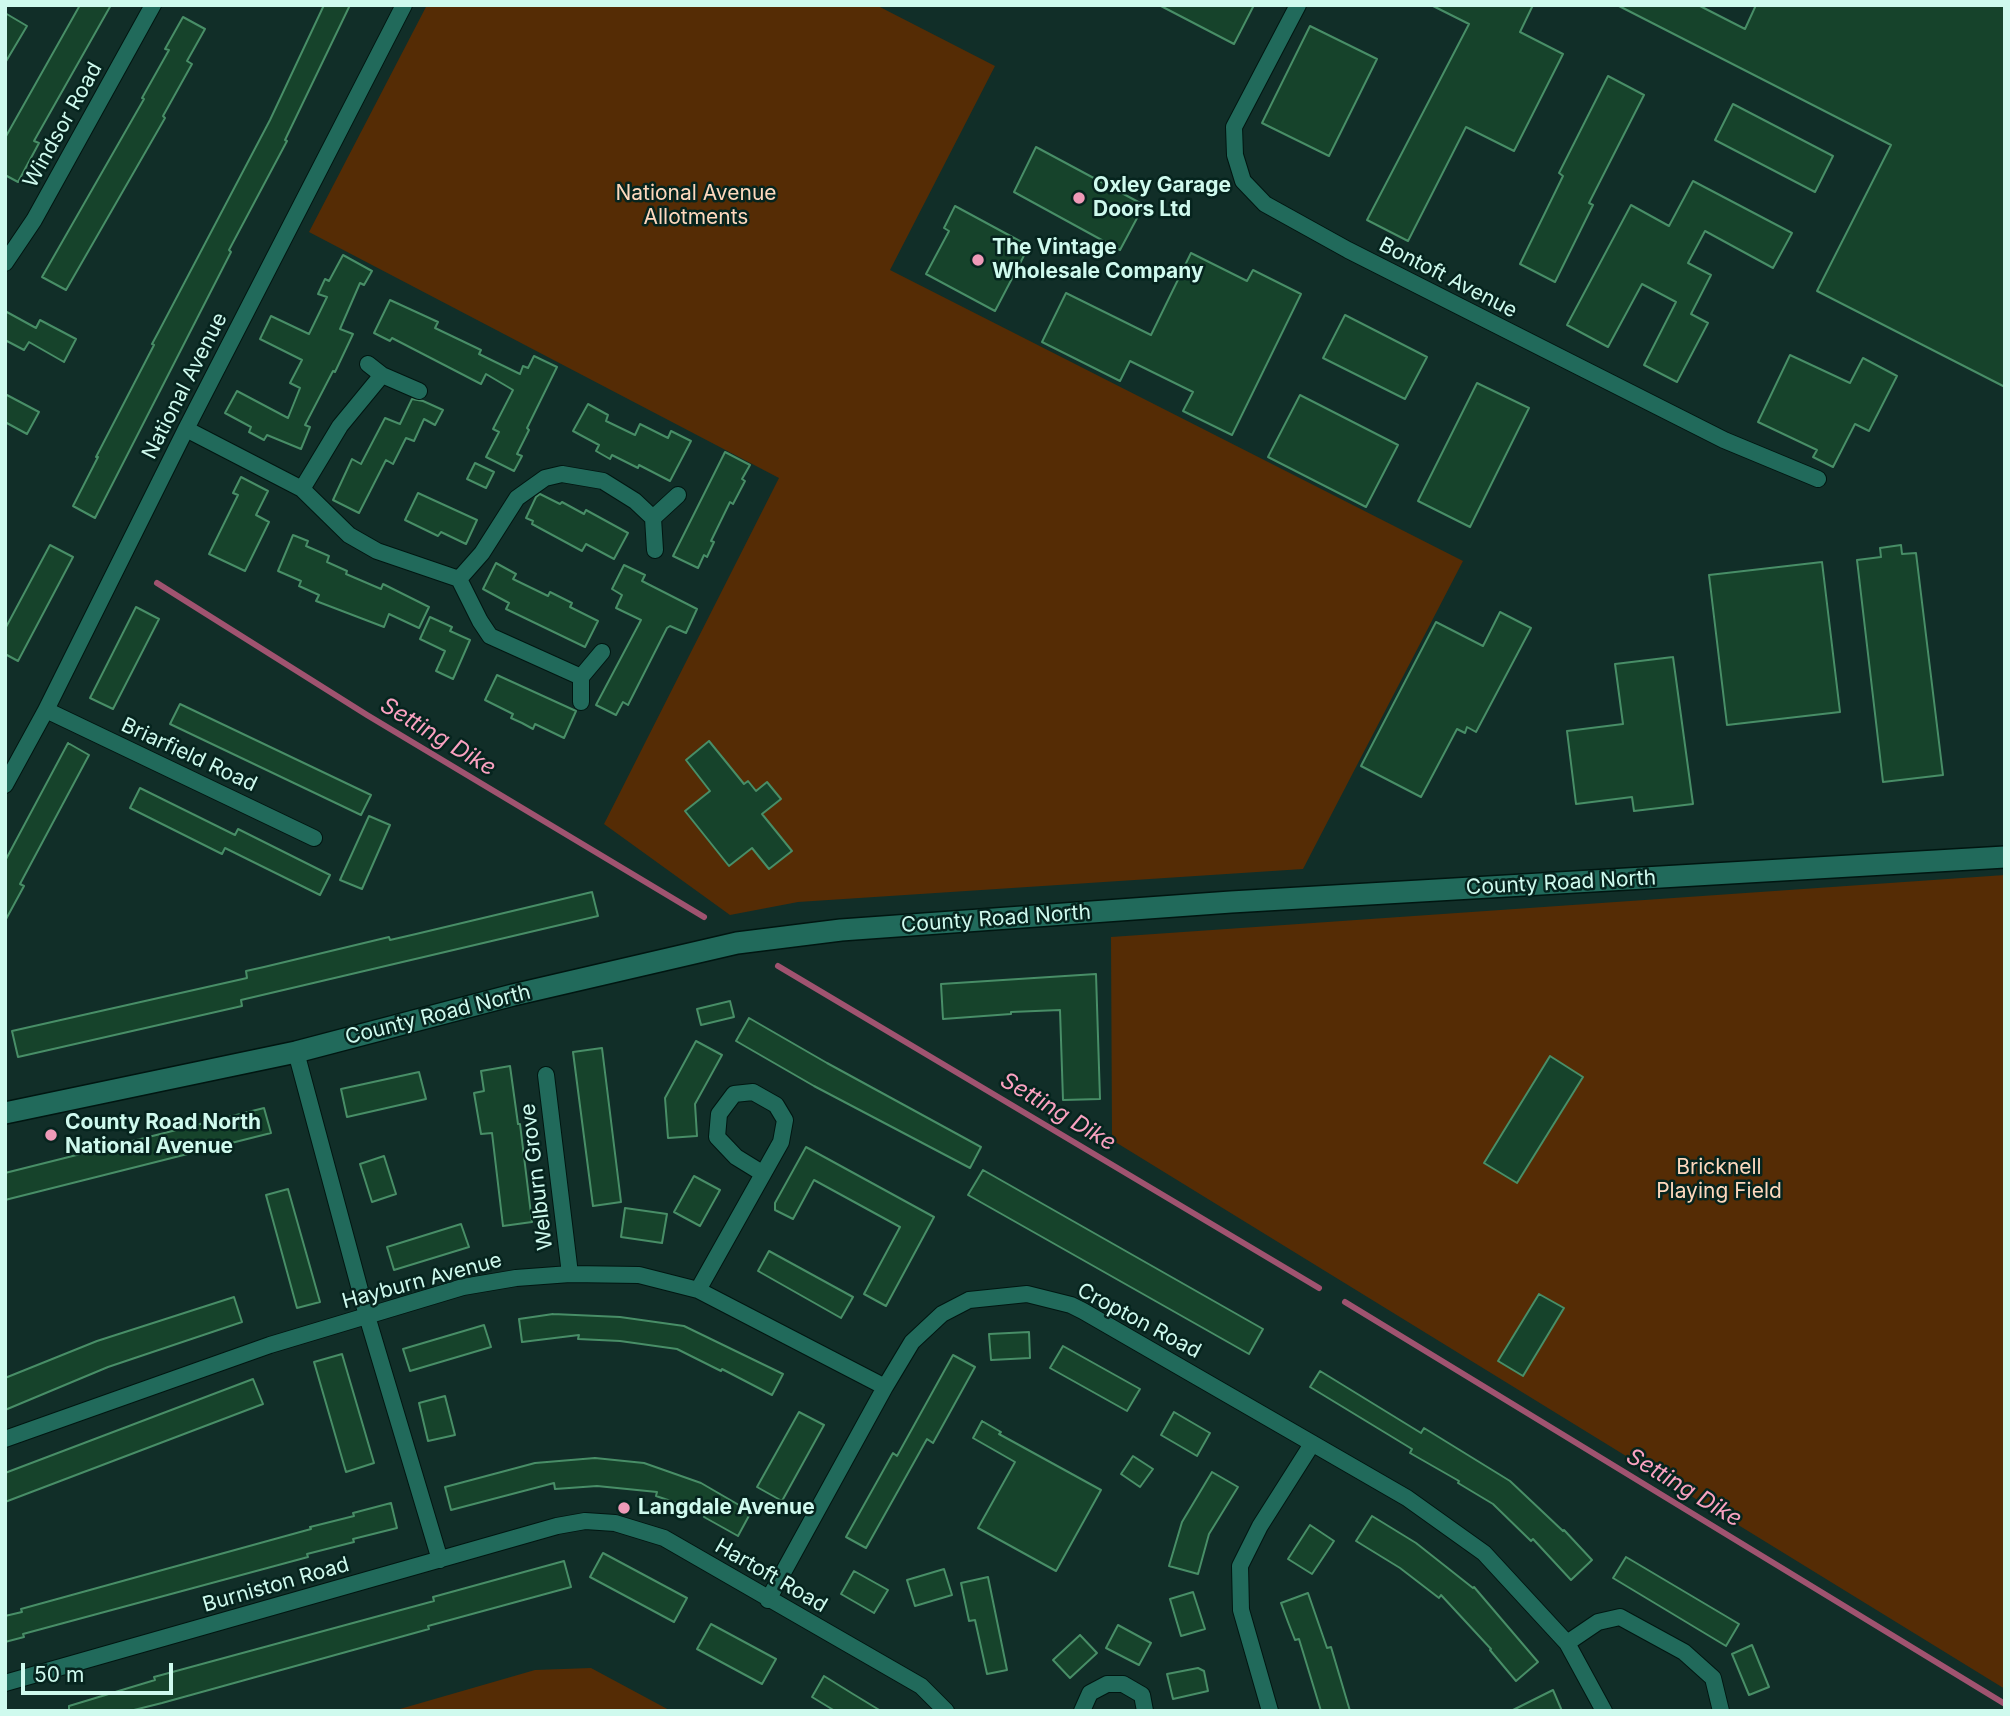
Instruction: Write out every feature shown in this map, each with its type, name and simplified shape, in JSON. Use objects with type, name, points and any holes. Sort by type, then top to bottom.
[{"type":"street","name":"Windsor Road","points":[[5,263],[34,220],[153,5]]},
{"type":"street","name":"National Avenue","points":[[5,785],[46,710],[186,429],[404,5]]},
{"type":"street","name":"Bontoft Avenue","points":[[1298,5],[1234,127],[1235,155],[1243,181],[1265,204],[1348,250],[1724,440],[1818,480]]},
{"type":"street","points":[[368,364],[382,375],[419,391]]},
{"type":"street","points":[[302,489],[340,426],[382,375]]},
{"type":"street","points":[[186,429],[302,489],[349,535],[368,546],[459,579],[480,621],[491,636],[581,677]]},
{"type":"street","points":[[459,579],[482,553],[517,498],[545,478],[562,474],[603,481],[635,501],[653,519],[655,550]]},
{"type":"street","points":[[653,519],[678,495]]},
{"type":"street","points":[[581,702],[581,677],[602,652]]},
{"type":"street","name":"Briarfield Road","points":[[46,710],[314,838]]},
{"type":"street","name":"County Road North","points":[[5,1113],[296,1052],[513,995],[723,946],[841,930],[1231,902],[2005,857]]},
{"type":"street","points":[[296,1052],[367,1315],[440,1560]]},
{"type":"street","name":"Welburn Grove","points":[[546,1075],[570,1274]]},
{"type":"street","points":[[698,1290],[781,1142],[785,1120],[776,1105],[753,1092],[734,1094],[719,1114],[717,1137],[736,1157],[762,1173]]},
{"type":"street","name":"Hayburn Avenue","points":[[5,1439],[262,1348],[367,1315],[463,1287],[516,1278],[570,1274],[639,1275],[698,1290],[885,1387]]},
{"type":"street","name":"Cropton Road","points":[[768,1600],[912,1342],[942,1314],[969,1300],[1027,1294],[1071,1305],[1407,1498],[1484,1553],[1567,1643],[1604,1711]]},
{"type":"street","points":[[1270,1711],[1241,1610],[1240,1566],[1261,1526],[1312,1444]]},
{"type":"street","name":"Hartoft Road","points":[[557,1526],[585,1521],[615,1522],[664,1538],[921,1686],[947,1711]]},
{"type":"street","name":"Burniston Road","points":[[5,1683],[557,1526]]},
{"type":"street","points":[[1567,1643],[1598,1622],[1620,1617],[1684,1652],[1713,1678],[1721,1711]]},
{"type":"street","points":[[1083,1711],[1090,1693],[1107,1684],[1123,1684],[1142,1695],[1145,1711]]},
{"type":"green space","name":"National Avenue Allotments","points":[[427,5],[876,5],[995,66],[890,270],[1463,561],[1303,869],[798,902],[730,915],[604,824],[779,478],[309,232]]},
{"type":"green space","name":"Bricknell Playing Field","points":[[2005,875],[2005,1689],[1112,1140],[1111,937]]},
{"type":"green space","points":[[591,1668],[671,1711],[393,1711],[535,1670]]},
{"type":"building","points":[[80,5],[111,5],[34,141],[39,143],[18,182],[5,175],[5,138]]},
{"type":"building","points":[[324,5],[350,5],[285,140],[287,141],[229,250],[231,252],[95,518],[73,506],[154,345],[152,344],[270,120]]},
{"type":"building","points":[[1159,5],[1254,5],[1234,44]]},
{"type":"building","points":[[1431,5],[1533,5],[1520,32],[1563,54],[1514,151],[1466,127],[1408,241],[1367,220],[1469,24]]},
{"type":"building","points":[[1617,5],[1698,5],[1745,29],[1756,5],[2005,5],[2005,387],[1817,291],[1891,145]]},
{"type":"building","points":[[5,13],[27,26],[5,63]]},
{"type":"building","points":[[183,17],[205,29],[187,61],[192,64],[163,116],[165,118],[66,290],[42,277],[144,99],[142,98],[169,50],[165,49]]},
{"type":"building","points":[[1310,26],[1377,59],[1329,156],[1262,123]]},
{"type":"building","points":[[1608,76],[1644,95],[1589,203],[1593,205],[1555,282],[1520,264],[1563,176],[1559,173]]},
{"type":"building","points":[[1733,104],[1833,156],[1815,192],[1715,140]]},
{"type":"building","name":"Oxley Garage Doors Ltd","points":[[1036,147],[1144,205],[1120,250],[1014,192]]},
{"type":"building","points":[[1693,181],[1792,233],[1773,268],[1705,231],[1688,263],[1711,275],[1691,314],[1708,323],[1677,382],[1644,365],[1676,302],[1642,284],[1608,347],[1567,325],[1631,205],[1669,226]]},
{"type":"building","name":"The Vintage Wholesale Company","points":[[955,206],[1029,246],[995,311],[926,274],[949,231],[944,228]]},
{"type":"building","points":[[1191,253],[1247,281],[1253,270],[1301,294],[1232,435],[1183,411],[1193,392],[1130,361],[1120,381],[1042,342],[1066,293],[1151,335]]},
{"type":"building","points":[[343,255],[372,271],[364,285],[360,283],[340,329],[353,334],[305,425],[310,427],[301,449],[267,435],[264,440],[249,432],[251,427],[225,413],[237,391],[288,418],[300,388],[290,383],[302,360],[260,339],[271,316],[309,334],[327,297],[318,294],[325,279],[329,281]]},
{"type":"building","points":[[390,300],[438,322],[435,328],[481,350],[479,354],[520,374],[523,366],[528,368],[534,356],[557,367],[527,428],[529,430],[517,454],[522,456],[514,471],[486,457],[499,432],[493,429],[513,390],[486,374],[481,384],[392,338],[390,341],[374,333]]},
{"type":"building","points":[[5,311],[36,328],[40,320],[76,339],[64,362],[29,342],[24,350],[5,340]]},
{"type":"building","points":[[1345,315],[1427,357],[1405,399],[1323,358]]},
{"type":"building","points":[[1790,355],[1850,383],[1863,358],[1897,376],[1869,431],[1855,424],[1833,467],[1813,457],[1817,450],[1758,422]]},
{"type":"building","points":[[1477,383],[1529,408],[1470,527],[1418,501]]},
{"type":"building","points":[[5,394],[39,412],[27,434],[5,422]]},
{"type":"building","points":[[1300,395],[1398,445],[1366,507],[1268,457]]},
{"type":"building","points":[[412,399],[443,410],[435,425],[424,419],[414,441],[406,438],[393,464],[386,460],[359,513],[333,500],[352,459],[361,464],[385,418],[400,424]]},
{"type":"building","points":[[588,404],[608,415],[606,421],[635,435],[640,424],[668,438],[671,431],[691,441],[670,481],[612,455],[610,459],[596,451],[599,445],[573,431]]},
{"type":"building","points":[[725,452],[750,465],[742,479],[745,481],[733,504],[730,502],[711,541],[714,542],[707,557],[704,555],[698,568],[673,556]]},
{"type":"building","points":[[475,463],[494,472],[486,488],[467,479]]},
{"type":"building","points":[[241,477],[268,491],[256,515],[269,522],[245,571],[209,554],[238,495],[233,493]]},
{"type":"building","points":[[418,493],[477,520],[466,544],[441,532],[438,536],[405,520]]},
{"type":"building","points":[[540,494],[584,514],[586,510],[628,533],[614,559],[586,544],[582,551],[532,524],[533,521],[526,518]]},
{"type":"building","points":[[293,535],[308,541],[306,546],[329,556],[327,562],[347,571],[346,574],[381,589],[383,584],[429,607],[419,628],[389,614],[384,627],[316,601],[319,595],[299,586],[301,581],[278,571]]},
{"type":"building","points":[[50,545],[73,557],[18,661],[5,654],[5,629]]},
{"type":"building","points":[[1901,545],[1902,554],[1916,553],[1943,775],[1883,782],[1857,560],[1881,557],[1880,548]]},
{"type":"building","points":[[1822,562],[1840,712],[1727,725],[1709,575]]},
{"type":"building","points":[[496,563],[516,574],[513,579],[548,596],[550,592],[572,603],[570,607],[598,621],[585,647],[506,609],[509,603],[483,589]]},
{"type":"building","points":[[624,565],[645,575],[642,581],[697,609],[686,633],[670,626],[667,628],[628,705],[623,702],[616,715],[596,705],[641,620],[616,608],[622,595],[612,589]]},
{"type":"building","points":[[136,607],[159,619],[113,709],[90,698]]},
{"type":"building","points":[[1500,612],[1531,628],[1476,732],[1467,727],[1465,733],[1457,729],[1421,797],[1361,766],[1436,622],[1483,646]]},
{"type":"building","points":[[430,617],[452,627],[450,631],[470,640],[453,679],[436,671],[445,651],[420,639]]},
{"type":"building","points":[[1673,657],[1693,804],[1634,811],[1632,797],[1576,804],[1567,731],[1623,724],[1615,664]]},
{"type":"building","points":[[497,675],[576,711],[564,738],[535,724],[533,729],[511,718],[513,714],[485,700]]},
{"type":"building","points":[[180,704],[371,795],[361,815],[170,724]]},
{"type":"building","points":[[709,741],[744,784],[748,781],[756,791],[767,782],[781,799],[762,814],[792,851],[769,869],[752,848],[729,866],[685,811],[710,791],[686,760]]},
{"type":"building","points":[[68,743],[89,755],[20,884],[24,886],[5,921],[5,861]]},
{"type":"building","points":[[140,788],[235,835],[238,829],[330,875],[320,895],[225,848],[222,854],[130,808]]},
{"type":"building","points":[[369,816],[390,825],[362,889],[340,880]]},
{"type":"building","points":[[592,892],[598,916],[241,1000],[242,1006],[18,1057],[12,1031],[247,978],[246,971]]},
{"type":"building","points":[[1096,974],[1100,1099],[1063,1100],[1060,1010],[943,1019],[941,984]]},
{"type":"building","points":[[730,1001],[734,1017],[701,1025],[697,1009]]},
{"type":"building","points":[[749,1018],[981,1147],[970,1168],[814,1086],[736,1041]]},
{"type":"building","points":[[696,1041],[722,1055],[695,1104],[697,1136],[668,1138],[665,1098]]},
{"type":"building","points":[[602,1048],[621,1202],[593,1206],[573,1052]]},
{"type":"building","points":[[1550,1056],[1583,1077],[1517,1183],[1484,1163]]},
{"type":"building","points":[[510,1066],[532,1222],[503,1226],[492,1133],[481,1134],[474,1093],[484,1091],[481,1071]]},
{"type":"building","points":[[419,1072],[426,1099],[347,1117],[341,1089]]},
{"type":"building","points":[[264,1108],[271,1133],[5,1200],[5,1173]]},
{"type":"building","points":[[806,1147],[934,1217],[886,1306],[864,1294],[900,1227],[814,1180],[793,1219],[775,1210],[775,1203]]},
{"type":"building","points":[[384,1156],[396,1194],[372,1202],[360,1164]]},
{"type":"building","points":[[983,1170],[1263,1329],[1249,1354],[968,1195]]},
{"type":"building","points":[[694,1176],[720,1190],[700,1226],[674,1212]]},
{"type":"building","points":[[288,1189],[320,1302],[297,1308],[266,1195]]},
{"type":"building","points":[[625,1208],[667,1214],[662,1243],[621,1237]]},
{"type":"building","points":[[461,1224],[469,1247],[394,1270],[387,1247]]},
{"type":"building","points":[[769,1251],[853,1297],[841,1318],[758,1271]]},
{"type":"building","points":[[1539,1294],[1564,1308],[1523,1376],[1498,1361]]},
{"type":"building","points":[[234,1297],[242,1322],[108,1367],[5,1410],[5,1378],[97,1341]]},
{"type":"building","points":[[553,1314],[620,1317],[684,1326],[783,1374],[772,1395],[677,1349],[620,1341],[578,1339],[579,1335],[522,1342],[519,1319]]},
{"type":"building","points":[[484,1325],[491,1347],[410,1371],[403,1349]]},
{"type":"building","points":[[1029,1332],[1030,1358],[991,1360],[989,1334]]},
{"type":"building","points":[[1063,1346],[1140,1389],[1127,1411],[1050,1368]]},
{"type":"building","points":[[342,1354],[374,1463],[346,1472],[314,1362]]},
{"type":"building","points":[[953,1355],[975,1367],[933,1443],[927,1439],[866,1548],[846,1537],[893,1453],[897,1456]]},
{"type":"building","points":[[1320,1371],[1421,1433],[1424,1428],[1510,1481],[1564,1530],[1592,1560],[1571,1580],[1533,1539],[1531,1541],[1493,1504],[1410,1453],[1412,1449],[1310,1387]]},
{"type":"building","points":[[253,1379],[263,1404],[5,1502],[5,1473]]},
{"type":"building","points":[[445,1396],[455,1435],[428,1441],[419,1403]]},
{"type":"building","points":[[799,1412],[824,1425],[782,1501],[757,1487]]},
{"type":"building","points":[[1174,1412],[1210,1433],[1197,1456],[1161,1435]]},
{"type":"building","points":[[982,1421],[1001,1432],[999,1434],[1101,1490],[1056,1571],[978,1528],[1015,1462],[973,1438]]},
{"type":"building","points":[[1133,1456],[1153,1469],[1140,1487],[1121,1474]]},
{"type":"building","points":[[595,1458],[644,1463],[701,1483],[751,1512],[738,1536],[704,1517],[706,1513],[656,1496],[657,1492],[597,1486],[555,1489],[554,1483],[451,1510],[445,1487],[535,1463]]},
{"type":"building","points":[[1212,1472],[1238,1487],[1209,1534],[1198,1574],[1169,1566],[1182,1522]]},
{"type":"building","points":[[391,1503],[397,1528],[353,1539],[354,1542],[307,1554],[308,1557],[23,1634],[24,1637],[5,1642],[5,1616],[22,1612],[21,1609],[311,1529],[310,1527]]},
{"type":"building","points":[[1372,1516],[1416,1543],[1474,1587],[1538,1662],[1516,1681],[1491,1649],[1441,1595],[1439,1598],[1400,1568],[1356,1541]]},
{"type":"building","points":[[1310,1525],[1334,1541],[1312,1574],[1288,1559]]},
{"type":"building","points":[[603,1553],[687,1598],[674,1622],[590,1577]]},
{"type":"building","points":[[1626,1557],[1739,1624],[1726,1646],[1613,1578]]},
{"type":"building","points":[[564,1561],[571,1587],[130,1711],[69,1711],[69,1706],[155,1680],[154,1677],[434,1601],[433,1597]]},
{"type":"building","points":[[944,1569],[952,1595],[915,1606],[907,1580]]},
{"type":"building","points":[[854,1571],[888,1590],[874,1613],[841,1594]]},
{"type":"building","points":[[988,1577],[1007,1670],[987,1674],[975,1620],[969,1621],[961,1583]]},
{"type":"building","points":[[1193,1592],[1205,1629],[1181,1636],[1170,1599]]},
{"type":"building","points":[[1308,1593],[1327,1648],[1331,1647],[1350,1711],[1321,1711],[1299,1639],[1295,1640],[1281,1603]]},
{"type":"building","points":[[711,1624],[776,1659],[762,1684],[697,1649]]},
{"type":"building","points":[[1118,1625],[1151,1643],[1139,1665],[1106,1648]]},
{"type":"building","points":[[1080,1635],[1097,1653],[1070,1678],[1053,1660]]},
{"type":"building","points":[[1752,1645],[1769,1687],[1749,1695],[1732,1654]]},
{"type":"building","points":[[1198,1668],[1204,1671],[1208,1691],[1173,1699],[1167,1674]]},
{"type":"building","points":[[824,1676],[881,1711],[835,1711],[812,1697]]},
{"type":"building","points":[[1553,1690],[1562,1711],[1511,1711]]},
{"type":"waterway","name":"Setting Dike","points":[[157,583],[367,715],[704,917]]},
{"type":"waterway","name":"Setting Dike","points":[[778,966],[1319,1288]]},
{"type":"waterway","name":"Setting Dike","points":[[1345,1302],[2005,1704]]},
{"type":"place","name":"Oxley Garage Doors Ltd","points":[[1079,198]]},
{"type":"place","name":"The Vintage Wholesale Company","points":[[978,260]]},
{"type":"place","name":"County Road North National Avenue","points":[[51,1135]]},
{"type":"place","name":"Langdale Avenue","points":[[624,1508]]}]
